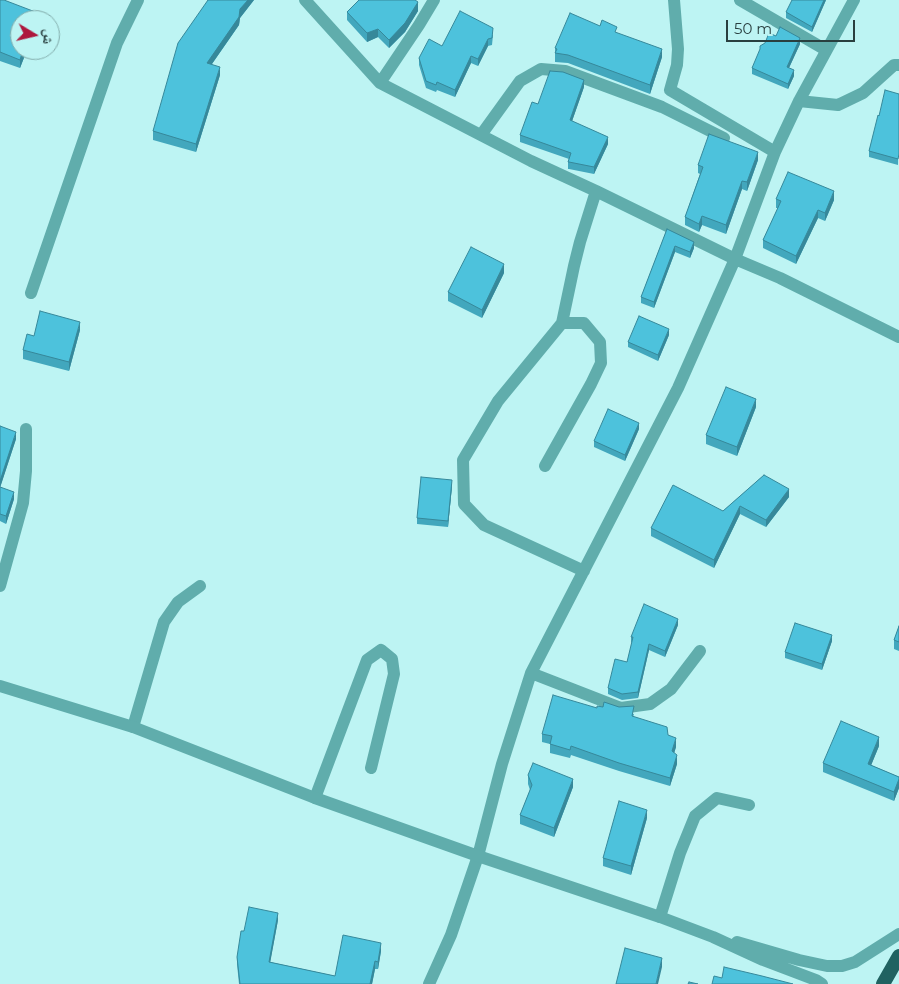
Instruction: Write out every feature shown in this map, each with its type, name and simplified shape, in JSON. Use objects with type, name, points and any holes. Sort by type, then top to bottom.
[{"type":"highway","points":[[884,984],[899,956]]},
{"type":"street","points":[[31,293],[118,43],[138,0]]},
{"type":"street","points":[[306,0],[380,83],[531,161],[735,259],[780,278],[899,337]]},
{"type":"street","points":[[380,83],[434,0]]},
{"type":"street","points":[[674,0],[678,49],[677,65],[670,90],[775,152]]},
{"type":"street","points":[[740,0],[826,50]]},
{"type":"street","points":[[429,984],[451,935],[478,856],[502,764],[531,673],[678,388],[735,259],[775,152],[850,1]]},
{"type":"street","points":[[799,101],[838,105],[863,93],[894,65],[899,65]]},
{"type":"street","points":[[481,135],[520,81],[541,69],[565,71],[636,97],[662,107],[724,138]]},
{"type":"street","points":[[584,571],[484,525],[464,504],[463,460],[498,401],[562,323],[578,250],[596,191]]},
{"type":"street","points":[[545,466],[601,363],[600,342],[584,323],[562,323]]},
{"type":"street","points":[[0,586],[23,503],[26,471],[26,429]]},
{"type":"street","points":[[134,727],[164,622],[178,602],[200,586]]},
{"type":"street","points":[[316,798],[367,660],[381,650],[392,659],[394,674],[371,768]]},
{"type":"street","points":[[531,673],[621,708],[650,704],[672,689],[700,651]]},
{"type":"street","points":[[0,686],[134,727],[316,798],[478,856],[660,917],[822,984]]},
{"type":"street","points":[[660,917],[680,853],[695,816],[717,798],[749,805]]},
{"type":"street","points":[[712,937],[744,943],[799,960],[826,966],[842,966],[855,962],[899,934]]},
{"type":"building","points":[[0,0],[4,0],[30,10],[10,10],[10,56],[0,52]]},
{"type":"building","points":[[208,0],[248,0],[240,9],[239,17],[207,63],[220,67],[196,144],[153,131],[178,43]]},
{"type":"building","points":[[359,0],[415,0],[418,2],[405,23],[389,40],[378,29],[367,33],[347,12]]},
{"type":"building","points":[[792,0],[824,0],[812,27],[786,12]]},
{"type":"building","points":[[460,11],[493,28],[492,38],[488,39],[478,59],[471,56],[455,90],[437,82],[436,85],[426,81],[419,58],[429,39],[442,46]]},
{"type":"building","points":[[570,13],[600,26],[602,20],[617,27],[615,32],[662,49],[650,85],[568,55],[555,53],[557,49],[555,48]]},
{"type":"building","points":[[780,27],[800,38],[787,67],[794,70],[788,84],[752,68],[760,46],[765,43],[769,33],[776,36]]},
{"type":"building","points":[[550,71],[563,72],[584,80],[570,120],[608,137],[594,167],[568,162],[571,153],[520,135],[532,102],[538,104]]},
{"type":"building","points":[[885,90],[899,94],[898,159],[869,151]]},
{"type":"building","points":[[709,134],[758,152],[747,182],[742,181],[726,225],[702,216],[699,224],[685,217],[703,167],[698,165]]},
{"type":"building","points":[[788,172],[834,191],[825,213],[818,210],[796,256],[763,240],[781,201],[776,199]]},
{"type":"building","points":[[667,229],[694,242],[690,252],[675,246],[654,302],[641,297]]},
{"type":"building","points":[[471,247],[504,264],[482,310],[448,292]]},
{"type":"building","points":[[40,311],[80,322],[69,362],[23,350],[27,334],[34,336]]},
{"type":"building","points":[[639,316],[669,329],[658,355],[628,342]]},
{"type":"building","points":[[726,387],[756,399],[737,447],[706,435]]},
{"type":"building","points":[[608,409],[639,423],[625,455],[594,441]]},
{"type":"building","points":[[0,426],[16,432],[0,481]]},
{"type":"building","points":[[764,475],[789,489],[766,520],[740,506],[714,560],[651,528],[673,485],[723,511]]},
{"type":"building","points":[[421,477],[452,480],[448,521],[417,518]]},
{"type":"building","points":[[0,487],[14,492],[6,516],[0,514]]},
{"type":"building","points":[[644,604],[678,619],[665,651],[649,644],[638,692],[622,694],[608,688],[615,659],[627,662],[633,637],[631,637]]},
{"type":"building","points":[[795,623],[832,635],[822,664],[785,652]]},
{"type":"building","points":[[899,626],[899,642],[894,640]]},
{"type":"building","points":[[553,695],[597,708],[597,706],[603,707],[604,702],[619,707],[634,706],[632,716],[667,727],[668,735],[676,738],[672,751],[677,755],[670,778],[571,746],[570,750],[550,744],[552,736],[542,734]]},
{"type":"building","points":[[841,721],[879,737],[868,764],[899,777],[894,792],[823,763]]},
{"type":"building","points":[[533,763],[573,779],[554,828],[520,815],[532,785],[528,775]]},
{"type":"building","points":[[619,801],[647,810],[631,866],[603,858]]},
{"type":"building","points":[[249,907],[278,913],[269,962],[335,976],[343,935],[381,943],[378,962],[375,961],[370,984],[240,984],[237,957],[241,931],[244,931]]},
{"type":"building","points":[[625,948],[662,958],[656,984],[616,984]]},
{"type":"building","points":[[724,967],[793,984],[712,984],[714,976],[722,978]]}]
